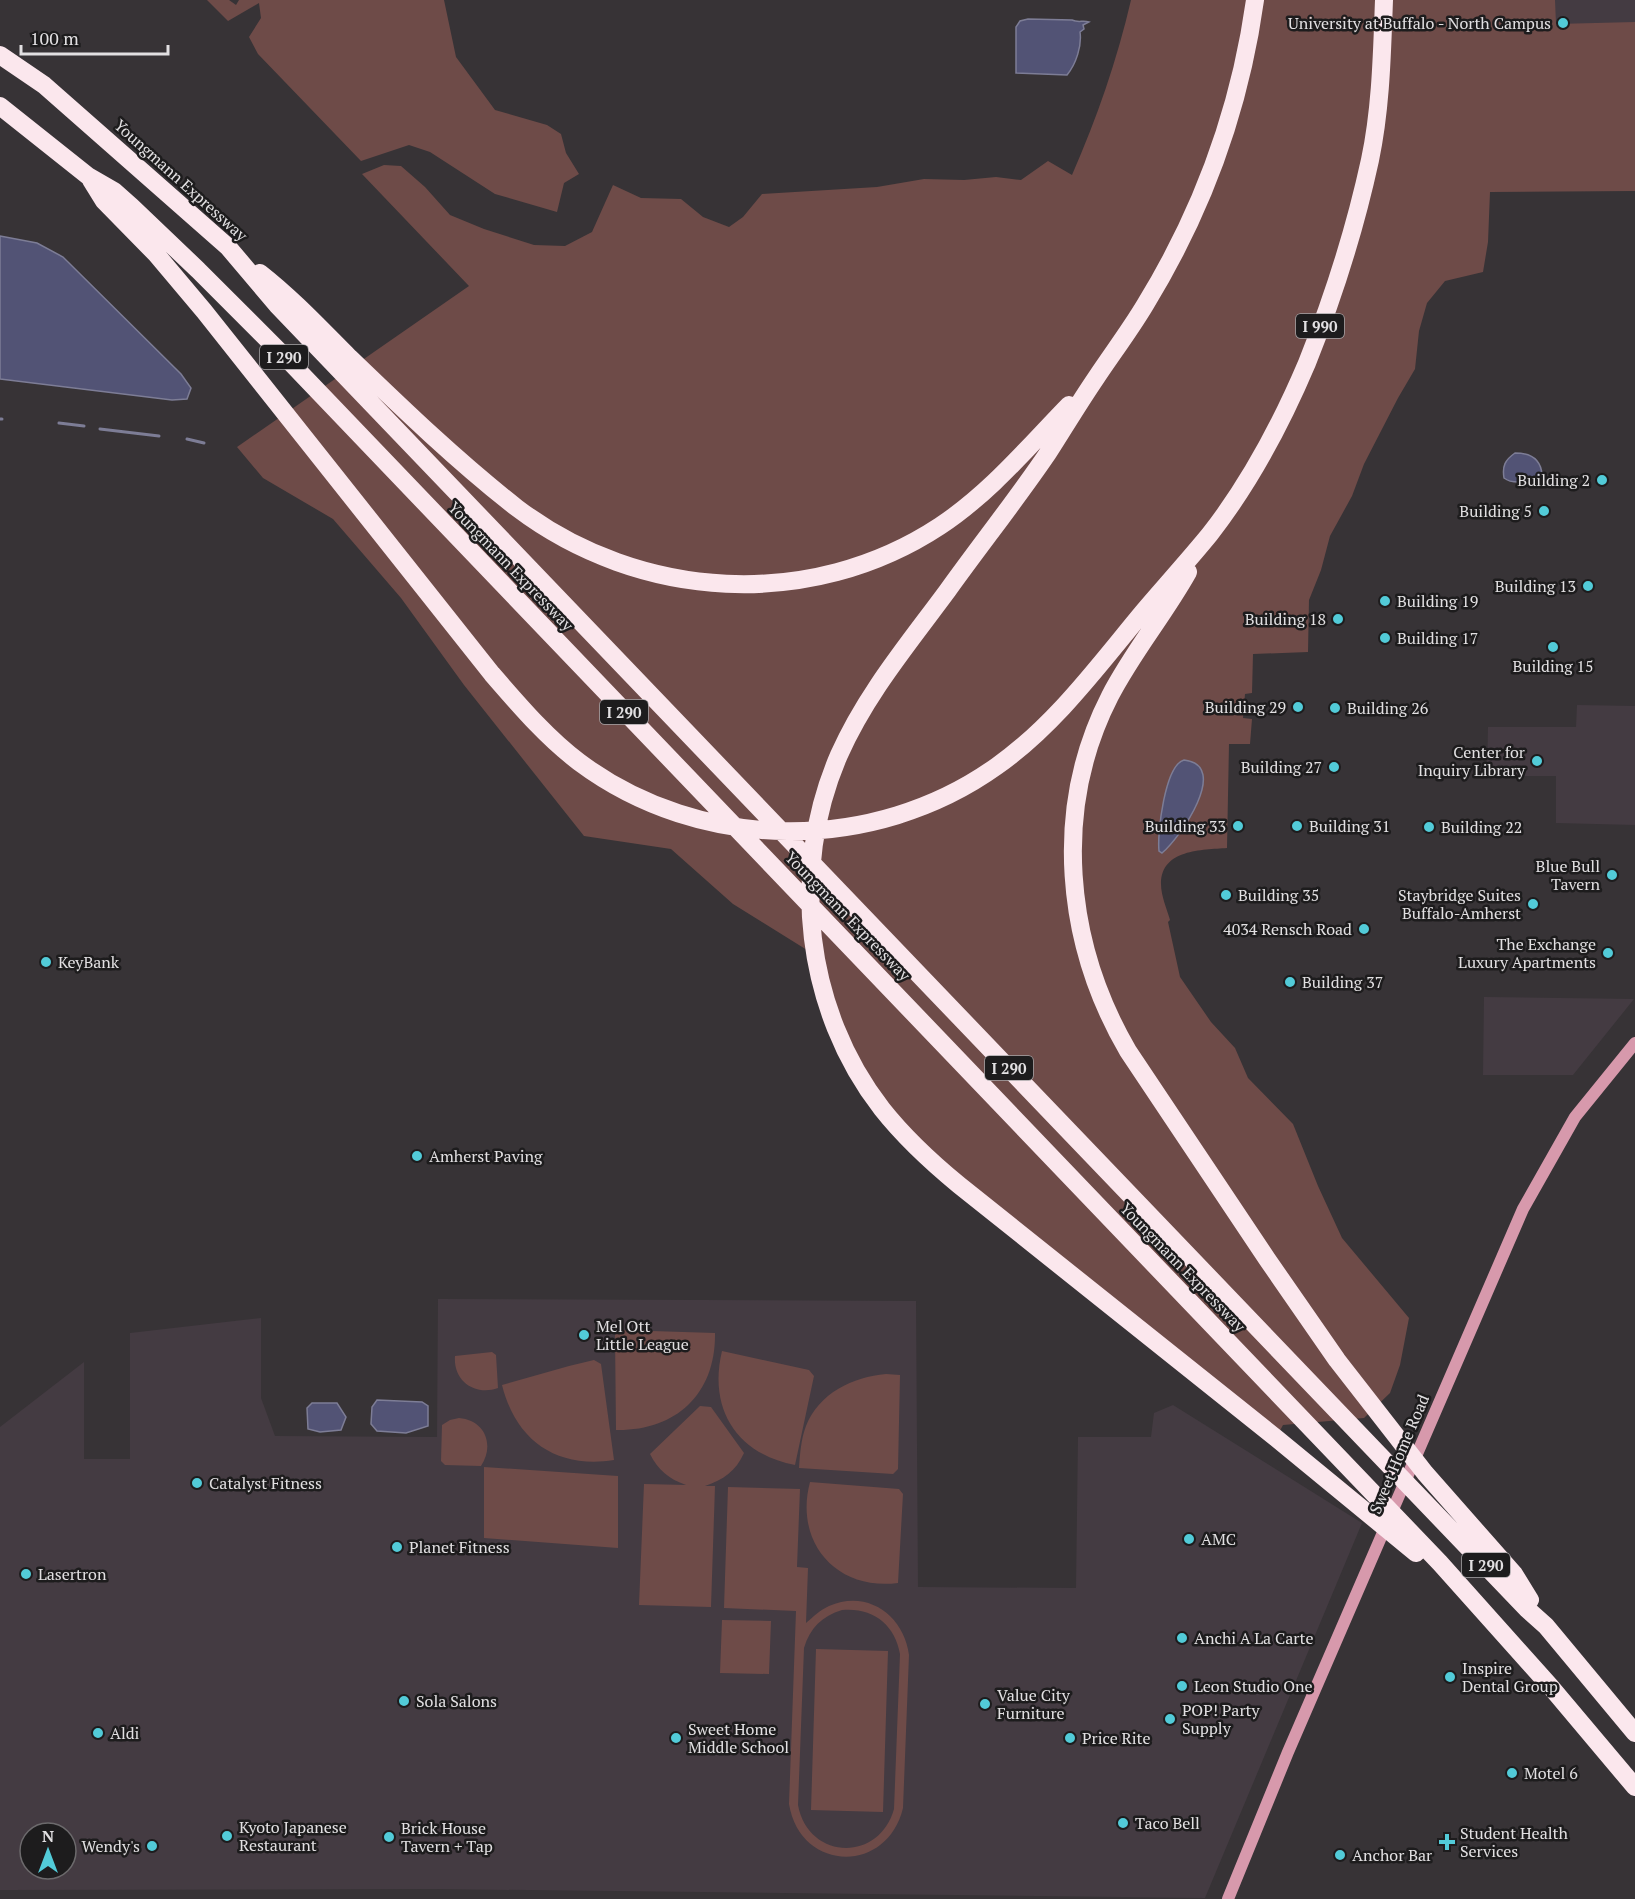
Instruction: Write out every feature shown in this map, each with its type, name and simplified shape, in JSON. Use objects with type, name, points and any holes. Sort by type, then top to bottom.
[{"type":"highway","points":[[1255,0],[1233,107],[1203,193],[1155,290],[1047,453],[886,674],[847,738],[826,790],[820,812],[813,859],[811,919],[819,974],[835,1027],[855,1068],[880,1107],[918,1149],[959,1185],[1362,1507],[1411,1541]]},
{"type":"highway","name":"I 990","points":[[1208,537],[1241,488],[1280,419],[1307,362],[1343,261],[1371,159],[1379,96],[1384,0]]},
{"type":"highway","name":"Youngmann Expressway","points":[[0,55],[44,85],[228,247],[277,305],[1527,1609],[1546,1626],[1635,1733]]},
{"type":"highway","name":"Youngmann Expressway","points":[[0,106],[88,176],[114,191],[205,276],[1369,1490],[1411,1541],[1472,1597],[1635,1787]]},
{"type":"highway","points":[[88,176],[104,201],[156,254],[204,311],[522,708],[553,740],[581,764],[612,784],[639,799],[694,818],[748,829],[802,831],[864,824],[903,814],[936,801],[977,779],[1013,754],[1071,696],[1208,537]]},
{"type":"highway","points":[[228,247],[289,296],[416,420],[518,508],[564,538],[595,554],[629,567],[680,580],[735,585],[798,580],[857,566],[900,549],[953,517],[995,482],[1096,378]]},
{"type":"highway","points":[[1208,537],[1179,587],[1118,681],[1090,744],[1078,793],[1073,838],[1073,882],[1080,934],[1096,986],[1110,1019],[1128,1051],[1295,1300],[1393,1433],[1514,1574],[1546,1626]]},
{"type":"main road","name":"Sweet Home Road","points":[[1228,1899],[1297,1730],[1523,1209],[1575,1117],[1635,1043]]},
{"type":"shaded area","points":[[207,0],[229,0],[236,5],[239,0],[444,0],[456,57],[495,110],[547,125],[561,134],[566,153],[579,174],[564,183],[557,212],[495,194],[430,152],[409,145],[361,161],[258,54],[249,37],[261,18],[259,3],[228,21]]},
{"type":"shaded area","points":[[1131,0],[1555,0],[1556,24],[1635,22],[1635,191],[1490,192],[1488,242],[1483,272],[1445,281],[1427,303],[1419,331],[1415,369],[1364,464],[1352,496],[1330,536],[1321,570],[1309,600],[1308,652],[1253,654],[1252,693],[1245,694],[1243,718],[1252,719],[1250,744],[1229,744],[1227,848],[1185,854],[1175,858],[1163,872],[1162,893],[1170,920],[1168,922],[1180,977],[1211,1022],[1235,1048],[1248,1078],[1293,1124],[1342,1238],[1409,1318],[1400,1365],[1390,1393],[1364,1418],[1283,1425],[1276,1438],[959,1185],[870,1092],[815,955],[733,904],[671,849],[584,836],[464,685],[401,598],[333,519],[263,478],[237,447],[469,286],[362,174],[384,165],[401,166],[425,187],[450,215],[534,245],[565,246],[592,232],[613,185],[641,198],[681,199],[703,217],[729,227],[743,217],[762,194],[877,187],[924,179],[964,180],[996,177],[1021,180],[1048,161],[1072,175],[1106,89]]},
{"type":"shaded area","name":"University at Buffalo - North Campus","points":[[1490,0],[1635,0],[1635,46],[1494,47]]},
{"type":"shaded area","points":[[1577,705],[1635,706],[1635,825],[1556,823],[1556,776],[1487,776],[1488,727],[1576,727]]},
{"type":"shaded area","points":[[1484,997],[1634,999],[1573,1075],[1483,1075]]},
{"type":"shaded area","points":[[438,1299],[916,1301],[918,1587],[1076,1588],[1078,1437],[1151,1437],[1154,1413],[1173,1405],[1362,1523],[1205,1898],[434,1889],[0,1890],[0,1427],[84,1362],[84,1459],[130,1459],[130,1333],[261,1318],[261,1398],[275,1436],[437,1437]]},
{"type":"shaded area","points":[[620,1330],[715,1333],[713,1355],[700,1391],[674,1416],[638,1429],[616,1430],[615,1335]]},
{"type":"shaded area","points":[[722,1351],[809,1370],[814,1376],[795,1465],[757,1451],[732,1426],[719,1392]]},
{"type":"shaded area","points":[[492,1352],[496,1355],[498,1388],[481,1390],[467,1384],[458,1373],[455,1356]]},
{"type":"shaded area","points":[[594,1360],[601,1364],[614,1460],[593,1462],[557,1455],[542,1447],[529,1436],[517,1422],[508,1405],[502,1385]]},
{"type":"shaded area","points":[[886,1374],[900,1375],[898,1469],[893,1474],[799,1468],[804,1431],[819,1404],[850,1383]]},
{"type":"shaded area","points":[[700,1406],[711,1407],[744,1453],[728,1474],[705,1486],[715,1486],[711,1607],[639,1605],[644,1484],[686,1485],[665,1473],[650,1454]]},
{"type":"shaded area","points":[[459,1418],[475,1423],[485,1435],[487,1450],[481,1466],[445,1465],[441,1461],[442,1425]]},
{"type":"shaded area","points":[[484,1467],[618,1476],[618,1548],[484,1538]]},
{"type":"shaded area","points":[[810,1482],[899,1489],[903,1494],[898,1583],[876,1583],[856,1579],[839,1570],[825,1558],[814,1542],[808,1524],[807,1504]]},
{"type":"shaded area","points":[[728,1487],[800,1489],[797,1567],[808,1568],[806,1623],[829,1606],[857,1601],[870,1604],[892,1618],[906,1641],[909,1655],[903,1808],[894,1830],[880,1845],[863,1854],[844,1857],[826,1853],[809,1843],[796,1826],[789,1804],[796,1611],[724,1608]],"holes":[[[842,1610],[853,1610],[872,1615],[887,1626],[893,1634],[900,1654],[894,1809],[886,1827],[874,1839],[860,1846],[844,1848],[829,1845],[815,1836],[804,1823],[798,1805],[804,1648],[813,1629],[823,1619]]]},
{"type":"shaded area","points":[[722,1620],[771,1621],[769,1674],[720,1673]]},
{"type":"shaded area","points":[[816,1649],[888,1651],[883,1812],[811,1810]]},
{"type":"water","points":[[1028,19],[1089,22],[1083,25],[1084,29],[1080,32],[1078,55],[1067,75],[1016,73],[1016,27],[1020,21]]},
{"type":"water","points":[[0,236],[37,243],[63,257],[181,374],[191,388],[187,399],[172,400],[0,379]]},
{"type":"water","points":[[1515,453],[1534,458],[1542,475],[1523,482],[1504,478],[1505,464]]},
{"type":"water","points":[[1184,760],[1197,765],[1203,775],[1202,788],[1197,803],[1180,833],[1162,853],[1159,851],[1159,842],[1167,786],[1177,765]]},
{"type":"water","points":[[377,1400],[422,1402],[428,1406],[428,1426],[406,1433],[377,1431],[371,1424],[372,1407]]},
{"type":"water","points":[[312,1403],[337,1403],[346,1417],[341,1430],[320,1432],[308,1429],[307,1408]]},
{"type":"waterway","points":[[59,423],[84,426]]},
{"type":"waterway","points":[[100,429],[159,436]]},
{"type":"waterway","points":[[187,439],[204,443]]},
{"type":"place","name":"University at Buffalo - North Campus","points":[[1563,23]]},
{"type":"place","name":"Building 2","points":[[1602,480]]},
{"type":"place","name":"Building 5","points":[[1544,511]]},
{"type":"place","name":"Building 13","points":[[1588,586]]},
{"type":"place","name":"Building 19","points":[[1385,601]]},
{"type":"place","name":"Building 18","points":[[1338,619]]},
{"type":"place","name":"Building 17","points":[[1385,638]]},
{"type":"place","name":"Building 15","points":[[1553,647]]},
{"type":"place","name":"Building 29","points":[[1298,707]]},
{"type":"place","name":"Building 26","points":[[1335,708]]},
{"type":"place","name":"Center for Inquiry Library","points":[[1537,761]]},
{"type":"place","name":"Building 27","points":[[1334,767]]},
{"type":"place","name":"Building 33","points":[[1238,826]]},
{"type":"place","name":"Building 31","points":[[1297,826]]},
{"type":"place","name":"Building 22","points":[[1429,827]]},
{"type":"place","name":"Blue Bull Tavern","points":[[1612,875]]},
{"type":"place","name":"Building 35","points":[[1226,895]]},
{"type":"place","name":"Staybridge Suites Buffalo-Amherst","points":[[1533,904]]},
{"type":"place","name":"4034 Rensch Road","points":[[1364,929]]},
{"type":"place","name":"The Exchange Luxury Apartments","points":[[1608,953]]},
{"type":"place","name":"KeyBank","points":[[46,962]]},
{"type":"place","name":"Building 37","points":[[1290,982]]},
{"type":"place","name":"Amherst Paving","points":[[417,1156]]},
{"type":"place","name":"Mel Ott Little League","points":[[584,1335]]},
{"type":"place","name":"Catalyst Fitness","points":[[197,1483]]},
{"type":"place","name":"AMC","points":[[1189,1539]]},
{"type":"place","name":"Planet Fitness","points":[[397,1547]]},
{"type":"place","name":"Lasertron","points":[[26,1574]]},
{"type":"place","name":"Anchi A La Carte","points":[[1182,1638]]},
{"type":"place","name":"Inspire Dental Group","points":[[1450,1677]]},
{"type":"place","name":"Leon Studio One","points":[[1182,1686]]},
{"type":"place","name":"Sola Salons","points":[[404,1701]]},
{"type":"place","name":"Value City Furniture","points":[[985,1704]]},
{"type":"place","name":"POP! Party Supply","points":[[1170,1719]]},
{"type":"place","name":"Aldi","points":[[98,1733]]},
{"type":"place","name":"Sweet Home Middle School","points":[[676,1738]]},
{"type":"place","name":"Price Rite","points":[[1070,1738]]},
{"type":"place","name":"Motel 6","points":[[1512,1773]]},
{"type":"place","name":"Taco Bell","points":[[1123,1823]]},
{"type":"place","name":"Kyoto Japanese Restaurant","points":[[227,1836]]},
{"type":"place","name":"Brick House Tavern + Tap","points":[[389,1837]]},
{"type":"place","name":"Student Health Services","points":[[1447,1842]]},
{"type":"place","name":"Wendy's","points":[[152,1846]]},
{"type":"place","name":"Anchor Bar","points":[[1340,1855]]}]
